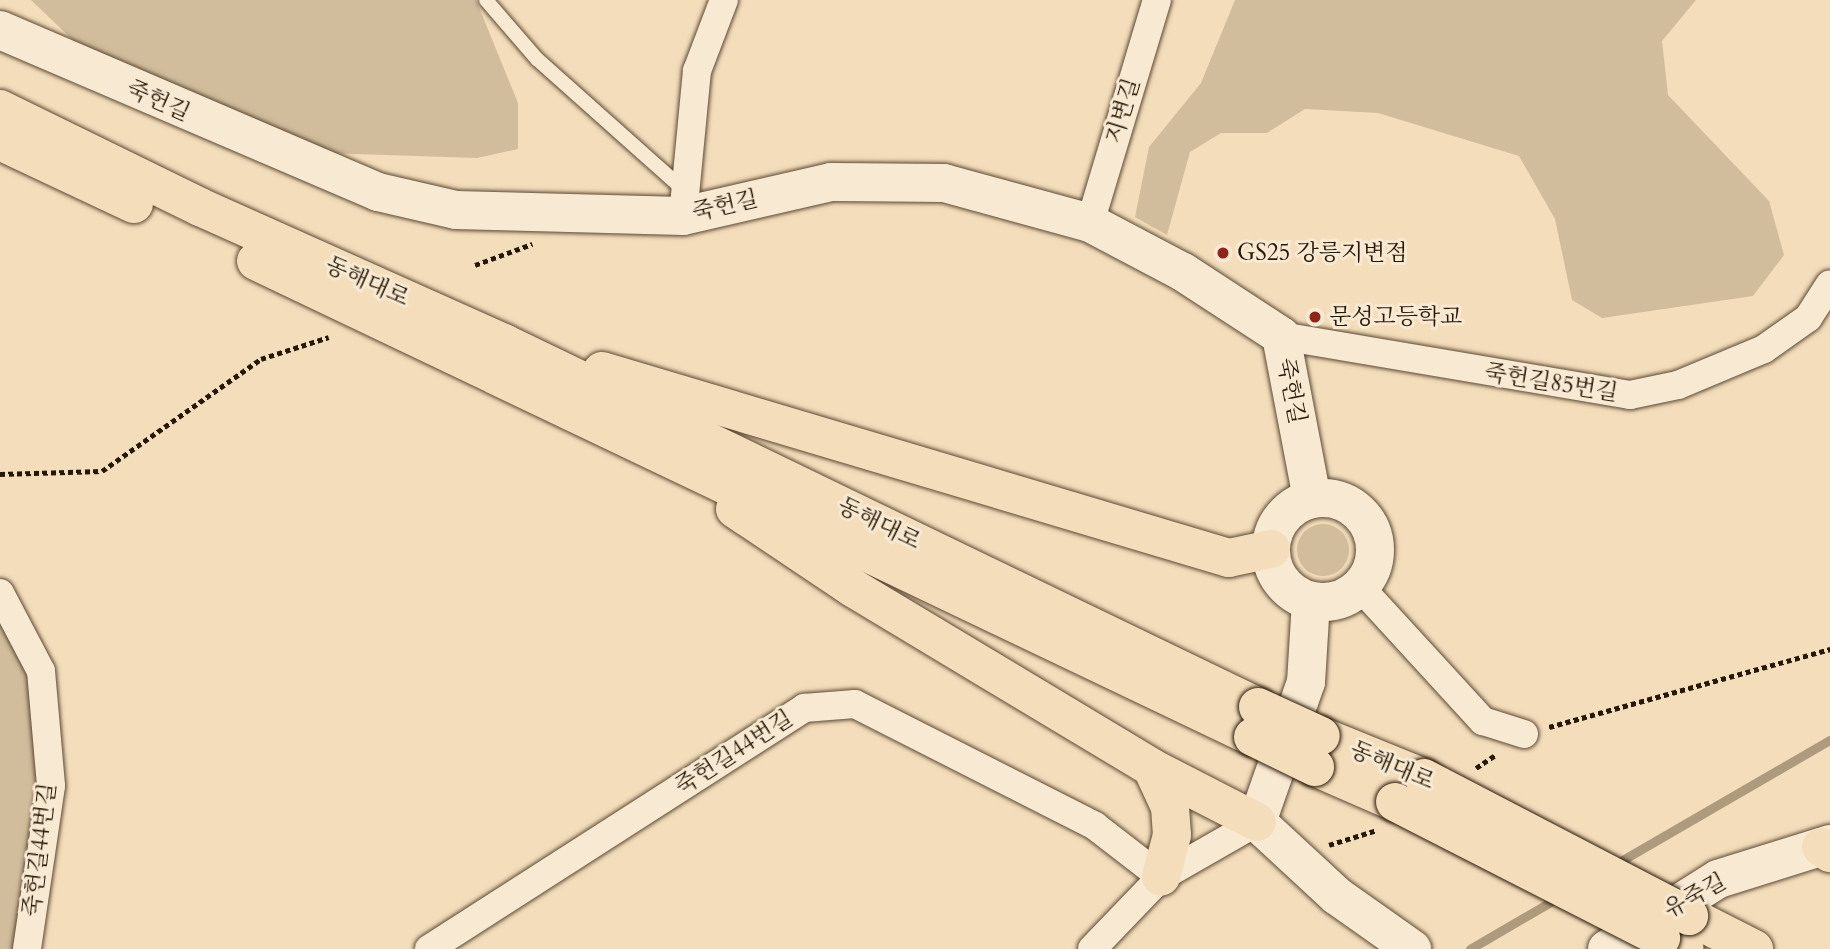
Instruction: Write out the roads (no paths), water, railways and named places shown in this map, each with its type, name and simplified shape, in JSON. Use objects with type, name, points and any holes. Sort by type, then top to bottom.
[{"type":"main road","name":"동해대로","points":[[0,109],[200,207],[504,343],[1255,722]]},
{"type":"main road","name":"동해대로","points":[[0,141],[623,433],[1318,752],[1424,778],[1678,934]]},
{"type":"main road","points":[[504,343],[1229,558],[1271,549]]},
{"type":"main road","points":[[623,433],[853,588],[1152,768],[1256,822]]},
{"type":"main road","name":"동해대로","points":[[1318,752],[1389,815],[1678,934],[1754,949]]},
{"type":"main road","points":[[1152,768],[1170,807],[1172,835],[1161,877]]},
{"type":"street","points":[[684,204],[697,71],[724,0]]},
{"type":"street","name":"지변길","points":[[1090,223],[1157,0]]},
{"type":"street","name":"죽헌길","points":[[0,30],[378,192],[456,210],[684,204],[831,182],[944,183],[1090,223],[1183,272],[1281,336],[1312,499]]},
{"type":"street","name":"죽헌길85번길","points":[[1281,336],[1630,395],[1678,385],[1764,349],[1808,318],[1830,284]]},
{"type":"street","points":[[1312,499],[1344,503],[1369,525],[1375,557],[1360,587],[1328,602],[1311,601],[1282,582],[1271,549],[1284,516],[1312,499]]},
{"type":"street","points":[[1360,587],[1483,721],[1524,734]]},
{"type":"street","name":"죽헌길44번길","points":[[0,593],[41,671],[51,786],[27,949]]},
{"type":"street","points":[[1092,949],[1161,877],[1256,822],[1306,682],[1311,601]]},
{"type":"street","name":"죽헌길44번길","points":[[429,949],[804,708],[855,704],[1095,826],[1161,877]]},
{"type":"street","points":[[1256,822],[1298,855],[1337,896],[1412,949]]},
{"type":"street","name":"유죽길","points":[[1606,949],[1718,879],[1827,848]]},
{"type":"lane","points":[[486,0],[537,59],[684,204]]},
{"type":"waterway","points":[[1614,865],[1830,740]]},
{"type":"waterway","points":[[1470,949],[1559,897]]},
{"type":"place","name":"GS25 강릉지변점","points":[[1223,253]]},
{"type":"place","name":"문성고등학교","points":[[1315,317]]}]
